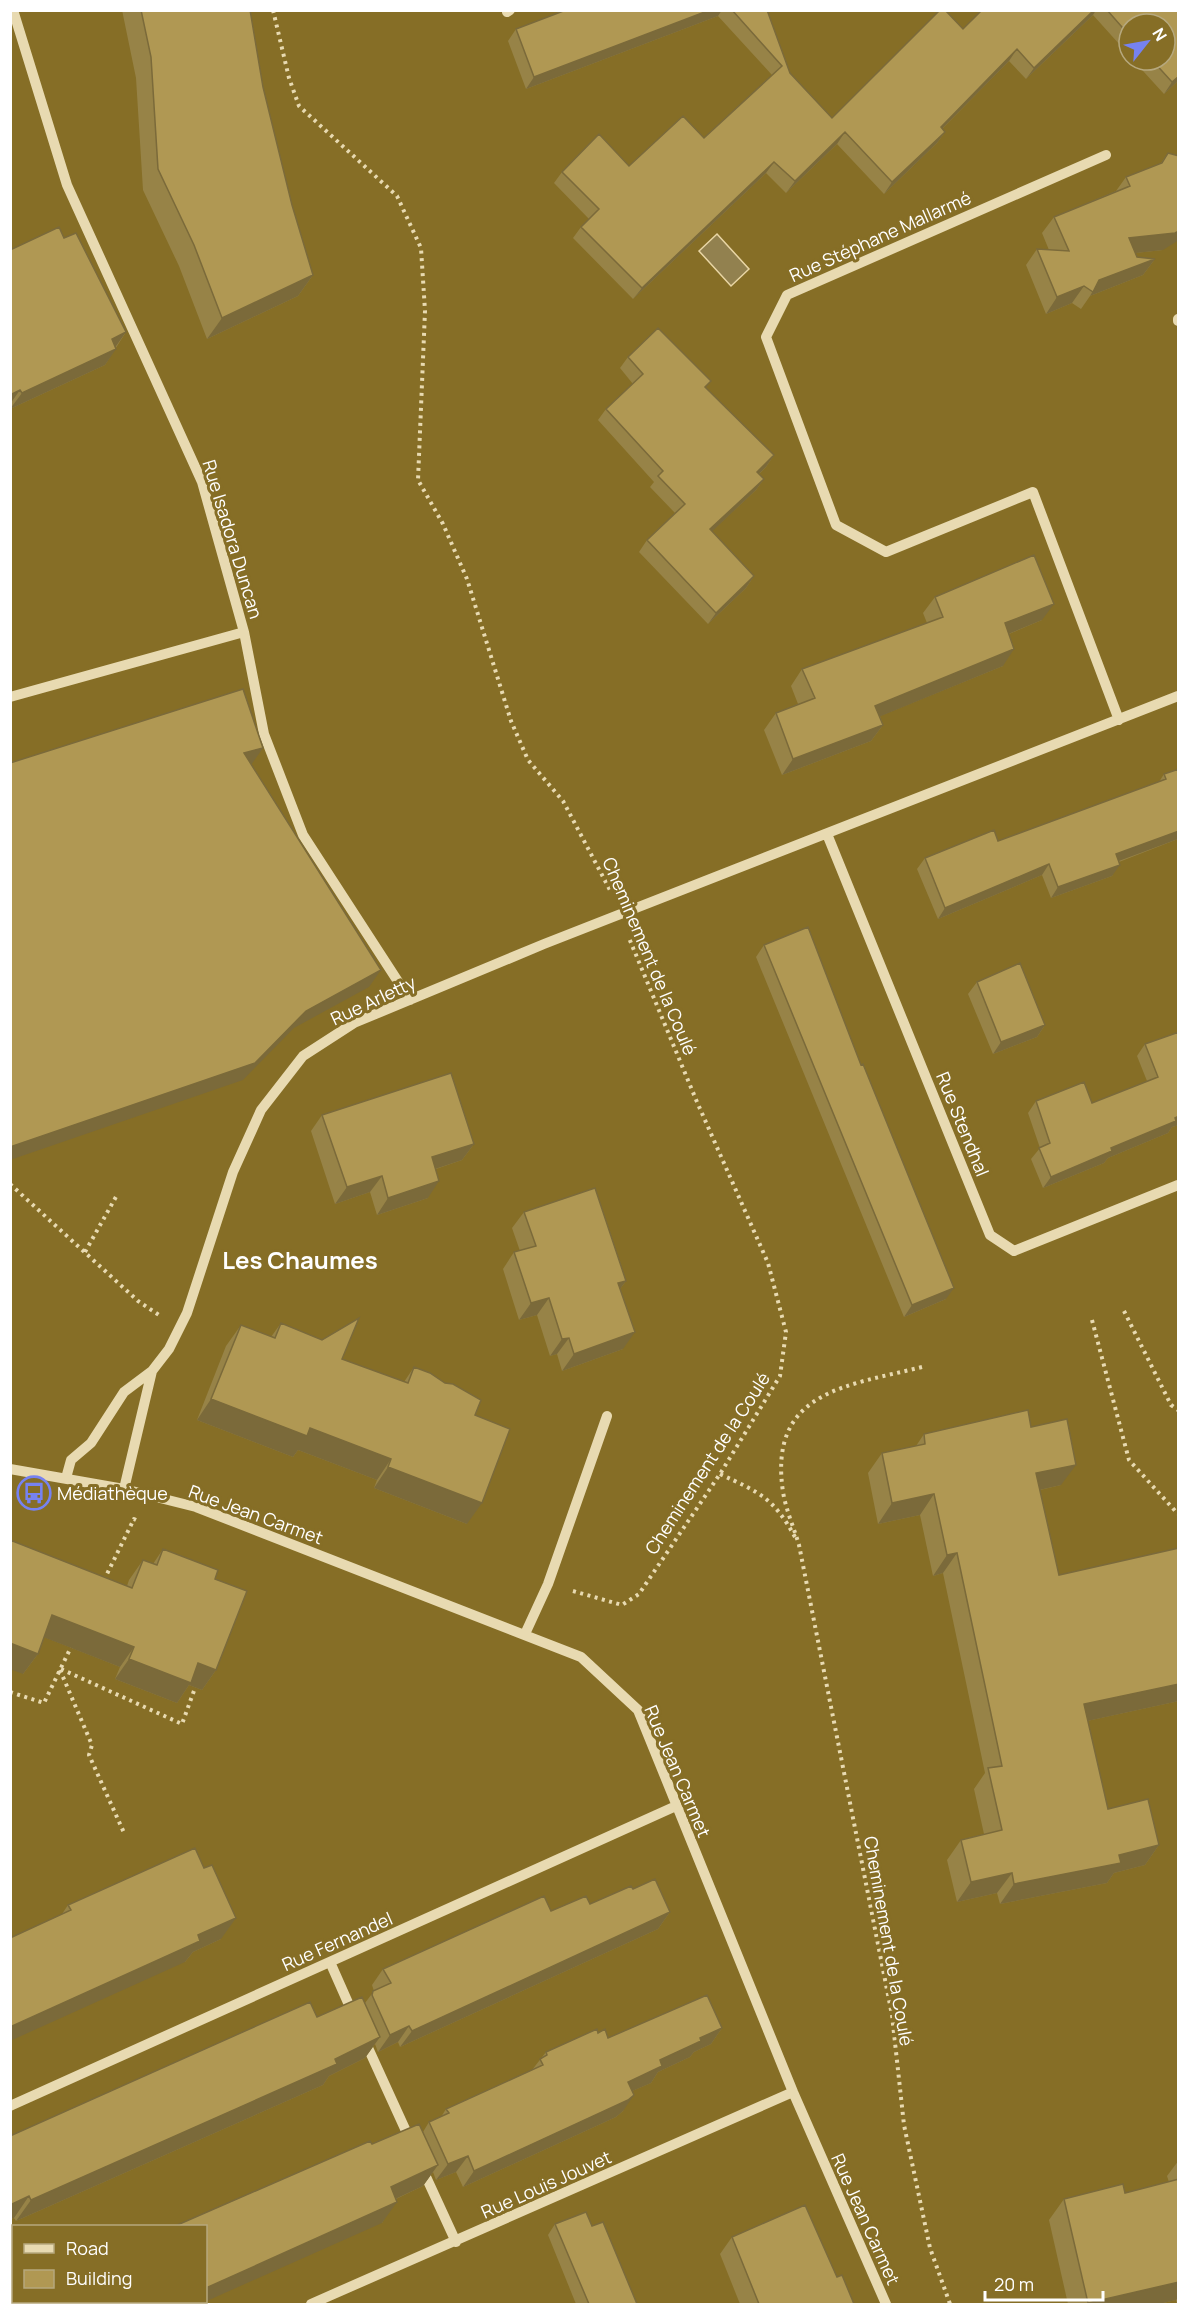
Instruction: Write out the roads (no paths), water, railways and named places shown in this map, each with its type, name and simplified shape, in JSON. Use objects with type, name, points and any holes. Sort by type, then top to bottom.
[{"type":"street","name":"Rue Isadora Duncan","points":[[13,10],[67,185],[202,482],[244,632],[264,734],[303,834],[410,1000]]},
{"type":"street","name":"Rue Stéphane Mallarmé","points":[[1106,155],[787,295],[765,337],[836,525],[886,552],[1033,492],[1119,720]]},
{"type":"street","points":[[10,697],[244,632]]},
{"type":"street","points":[[827,834],[1179,696]]},
{"type":"street","name":"Rue Arletty","points":[[152,1371],[169,1349],[187,1313],[233,1172],[261,1110],[303,1056],[354,1023],[619,915],[827,834]]},
{"type":"street","name":"Rue Stendhal","points":[[827,834],[990,1235],[1014,1251],[1179,1185]]},
{"type":"street","points":[[66,1478],[70,1460],[91,1443],[124,1392],[152,1371]]},
{"type":"street","points":[[124,1489],[152,1371]]},
{"type":"street","points":[[525,1634],[548,1584],[607,1416]]},
{"type":"street","name":"Rue Jean Carmet","points":[[10,1469],[124,1489],[195,1506],[581,1657],[638,1710],[793,2092],[886,2304]]},
{"type":"street","name":"Rue Fernandel","points":[[10,2106],[676,1806]]},
{"type":"street","points":[[330,1962],[456,2242]]},
{"type":"street","name":"Rue Louis Jouvet","points":[[311,2304],[793,2092]]},
{"type":"place","name":"Médiathèque","points":[[34,1493]]},
{"type":"district","name":"Les Chaumes","points":[[300,1259]]}]
